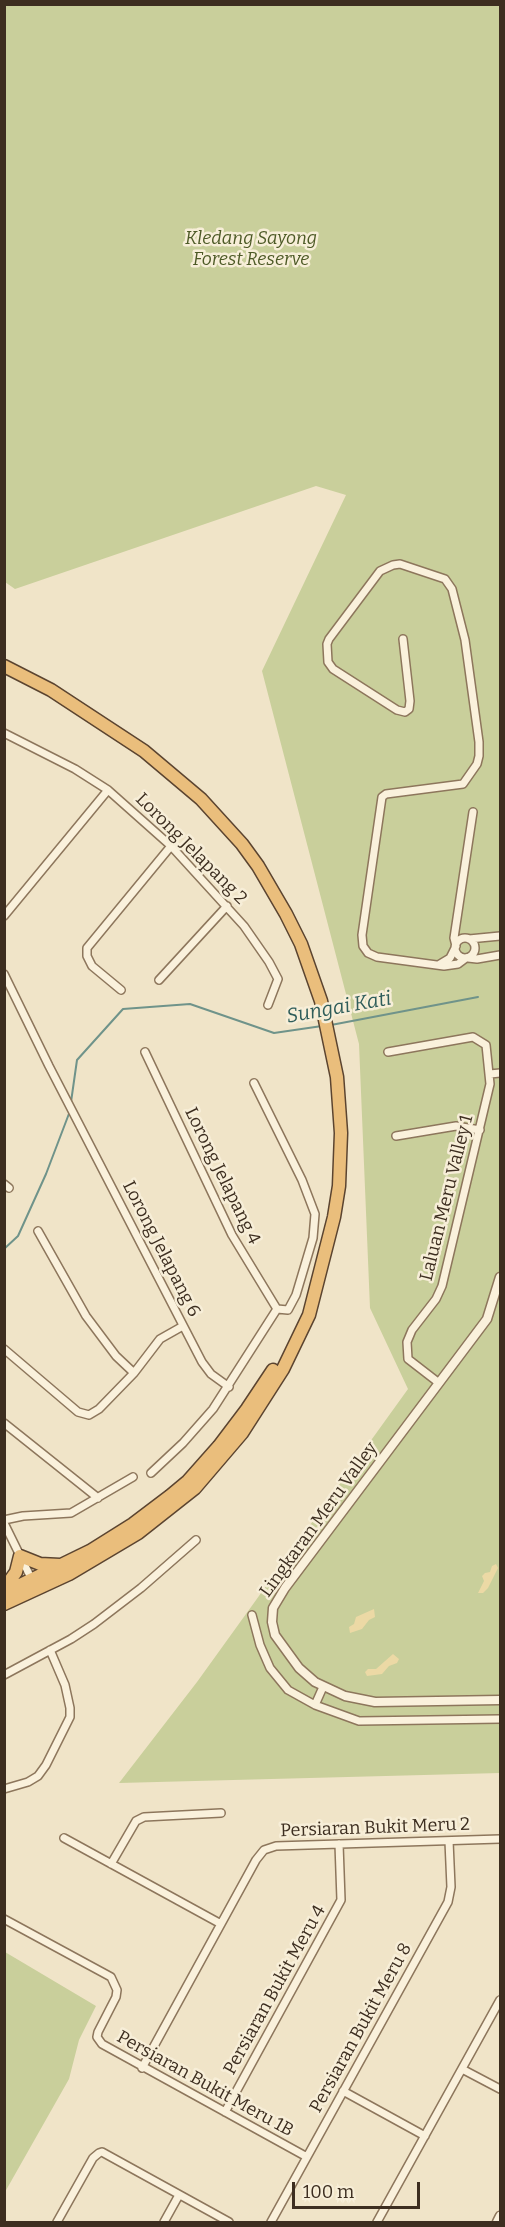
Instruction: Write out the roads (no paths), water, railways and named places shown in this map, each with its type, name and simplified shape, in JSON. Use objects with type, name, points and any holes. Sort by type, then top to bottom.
[{"type":"highway","points":[[4,666],[51,690],[118,732],[170,772],[222,821],[258,866],[301,944],[321,1001],[333,1050],[340,1107],[341,1158],[334,1217],[309,1316],[268,1395],[242,1433],[201,1482],[177,1504],[138,1533],[95,1560],[34,1585],[4,1591]]},
{"type":"highway","points":[[4,1604],[152,1511],[188,1481],[247,1409],[276,1366],[318,1287]]},
{"type":"highway","points":[[4,1591],[16,1572],[20,1556],[40,1564],[65,1564]]},
{"type":"street","points":[[403,639],[410,706],[405,712],[397,710],[333,669],[328,662],[329,639],[380,571],[400,564],[442,577],[452,589],[468,654],[479,742],[478,760],[466,782],[460,785],[386,794],[382,797],[362,941],[365,950],[377,957],[453,966],[462,962],[475,949],[458,923]]},
{"type":"street","name":"Lorong Jelapang 2","points":[[4,733],[75,769],[108,790],[171,846],[253,937],[276,975],[277,985],[268,1005]]},
{"type":"street","points":[[4,916],[108,790]]},
{"type":"street","points":[[473,812],[454,938],[455,947],[459,955],[466,958],[477,959],[501,955]]},
{"type":"street","points":[[121,990],[92,966],[87,956],[87,948],[171,846]]},
{"type":"street","points":[[159,980],[227,906]]},
{"type":"street","points":[[440,964],[450,958],[461,939],[501,936]]},
{"type":"street","name":"Lorong Jelapang 6","points":[[4,974],[183,1326],[207,1369],[229,1387]]},
{"type":"street","name":"Laluan Meru Valley 1","points":[[388,1052],[473,1037],[486,1045],[490,1074],[480,1130],[442,1286],[436,1299],[412,1330],[407,1342],[408,1359],[439,1383]]},
{"type":"street","name":"Lorong Jelapang 4","points":[[145,1052],[232,1235],[277,1310]]},
{"type":"street","points":[[490,1074],[501,1073]]},
{"type":"street","points":[[151,1473],[199,1426],[229,1387],[277,1310],[288,1310],[296,1295],[314,1238],[315,1214],[302,1180],[254,1083]]},
{"type":"street","points":[[396,1136],[456,1126],[480,1130]]},
{"type":"street","points":[[38,1231],[86,1316],[116,1356],[134,1373]]},
{"type":"street","name":"Lingkaran Meru Valley","points":[[501,1277],[487,1319],[285,1588],[273,1608],[272,1622],[275,1635],[299,1668],[324,1687],[353,1699],[375,1702],[501,1700]]},
{"type":"street","points":[[5,1351],[78,1412],[89,1415],[99,1409],[134,1373],[160,1339],[183,1326]]},
{"type":"street","points":[[4,1423],[98,1498]]},
{"type":"street","points":[[34,1585],[4,1522],[23,1516],[71,1513],[133,1477]]},
{"type":"street","points":[[4,1675],[71,1639],[116,1608],[196,1540]]},
{"type":"street","points":[[252,1615],[260,1645],[270,1668],[288,1690],[315,1705],[348,1718],[369,1722],[501,1719]]},
{"type":"street","points":[[4,1789],[33,1780],[42,1771],[66,1728],[70,1708],[65,1685],[50,1650]]},
{"type":"street","points":[[315,1705],[324,1687]]},
{"type":"street","points":[[111,1864],[136,1821],[144,1817],[221,1813]]},
{"type":"street","points":[[64,1838],[221,1924]]},
{"type":"street","name":"Persiaran Bukit Meru 2","points":[[142,2068],[256,1860],[264,1850],[276,1846],[501,1839]]},
{"type":"street","name":"Persiaran Bukit Meru 8","points":[[271,2223],[448,1902],[451,1887],[449,1841]]},
{"type":"street","name":"Persiaran Bukit Meru 4","points":[[225,2112],[341,1900],[339,1844]]},
{"type":"street","name":"Persiaran Bukit Meru 1B","points":[[4,1919],[111,1977],[117,1990],[116,1997],[97,2037],[105,2047],[307,2157]]},
{"type":"street","points":[[377,2223],[501,2000]]},
{"type":"street","points":[[462,2069],[501,2089]]},
{"type":"street","points":[[343,2091],[425,2136]]},
{"type":"street","points":[[57,2223],[89,2164],[99,2153],[110,2156],[229,2223]]},
{"type":"street","points":[[164,2223],[179,2195]]},
{"type":"street","points":[[497,2223],[501,2216]]},
{"type":"waterway","name":"Sungai Kati","points":[[331,1025],[478,997]]},
{"type":"waterway","name":"Sungai Kati","points":[[71,1102],[77,1060],[123,1009],[190,1004],[274,1033],[322,1026]]},
{"type":"waterway","name":"Sungai Kati","points":[[4,1249],[18,1236],[46,1174],[70,1111]]},
{"type":"park label","name":"Kledang Sayong Forest Reserve","points":[[251,249]]}]
